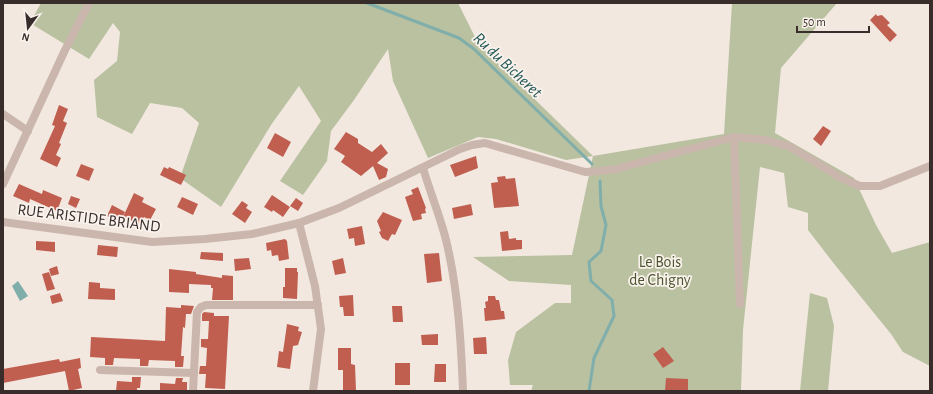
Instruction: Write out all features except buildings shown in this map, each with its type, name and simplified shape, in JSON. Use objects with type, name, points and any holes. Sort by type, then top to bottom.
[{"type":"street","points":[[3,184],[65,50],[89,3]]},
{"type":"street","points":[[3,114],[28,131]]},
{"type":"street","points":[[740,304],[734,136],[765,140],[788,146],[841,178],[860,186],[880,186],[930,166]]},
{"type":"street","name":"RUE ARISTIDE BRIAND","points":[[3,222],[152,242],[206,239],[252,234],[298,224],[339,208],[460,149],[472,145],[485,144],[585,172],[616,169],[734,136]]},
{"type":"street","points":[[423,168],[446,238],[450,258],[462,349],[463,391]]},
{"type":"street","points":[[298,224],[318,305],[321,329],[313,391]]},
{"type":"street","points":[[193,391],[197,312],[201,307],[206,305],[318,305]]},
{"type":"street","points":[[100,370],[194,373]]},
{"type":"green space","points":[[41,3],[458,3],[479,45],[593,156],[566,160],[496,139],[478,137],[428,158],[393,81],[388,49],[331,131],[327,161],[303,195],[280,181],[321,121],[299,86],[271,125],[221,207],[180,178],[199,123],[182,108],[150,103],[132,134],[97,117],[94,80],[117,61],[120,32],[113,23],[89,59],[30,23]]},
{"type":"green space","name":"Le Bois de Chigny","points":[[732,3],[837,3],[781,68],[775,133],[854,178],[876,225],[892,253],[930,242],[930,366],[903,352],[891,334],[808,230],[808,213],[788,207],[784,173],[760,167],[743,330],[741,391],[531,391],[533,385],[510,385],[508,360],[516,332],[555,303],[571,303],[571,285],[509,281],[473,257],[572,255],[593,156],[724,134]]},
{"type":"green space","points":[[810,293],[827,298],[834,326],[828,391],[800,391]]},
{"type":"water","points":[[18,281],[28,296],[20,301],[12,286]]},
{"type":"waterway","name":"Ru du Bicheret","points":[[367,3],[459,38],[474,49],[592,164]]},
{"type":"waterway","name":"Ru du Bicheret","points":[[589,391],[594,358],[614,316],[612,300],[591,281],[589,262],[601,251],[606,225],[601,206],[600,181]]}]
